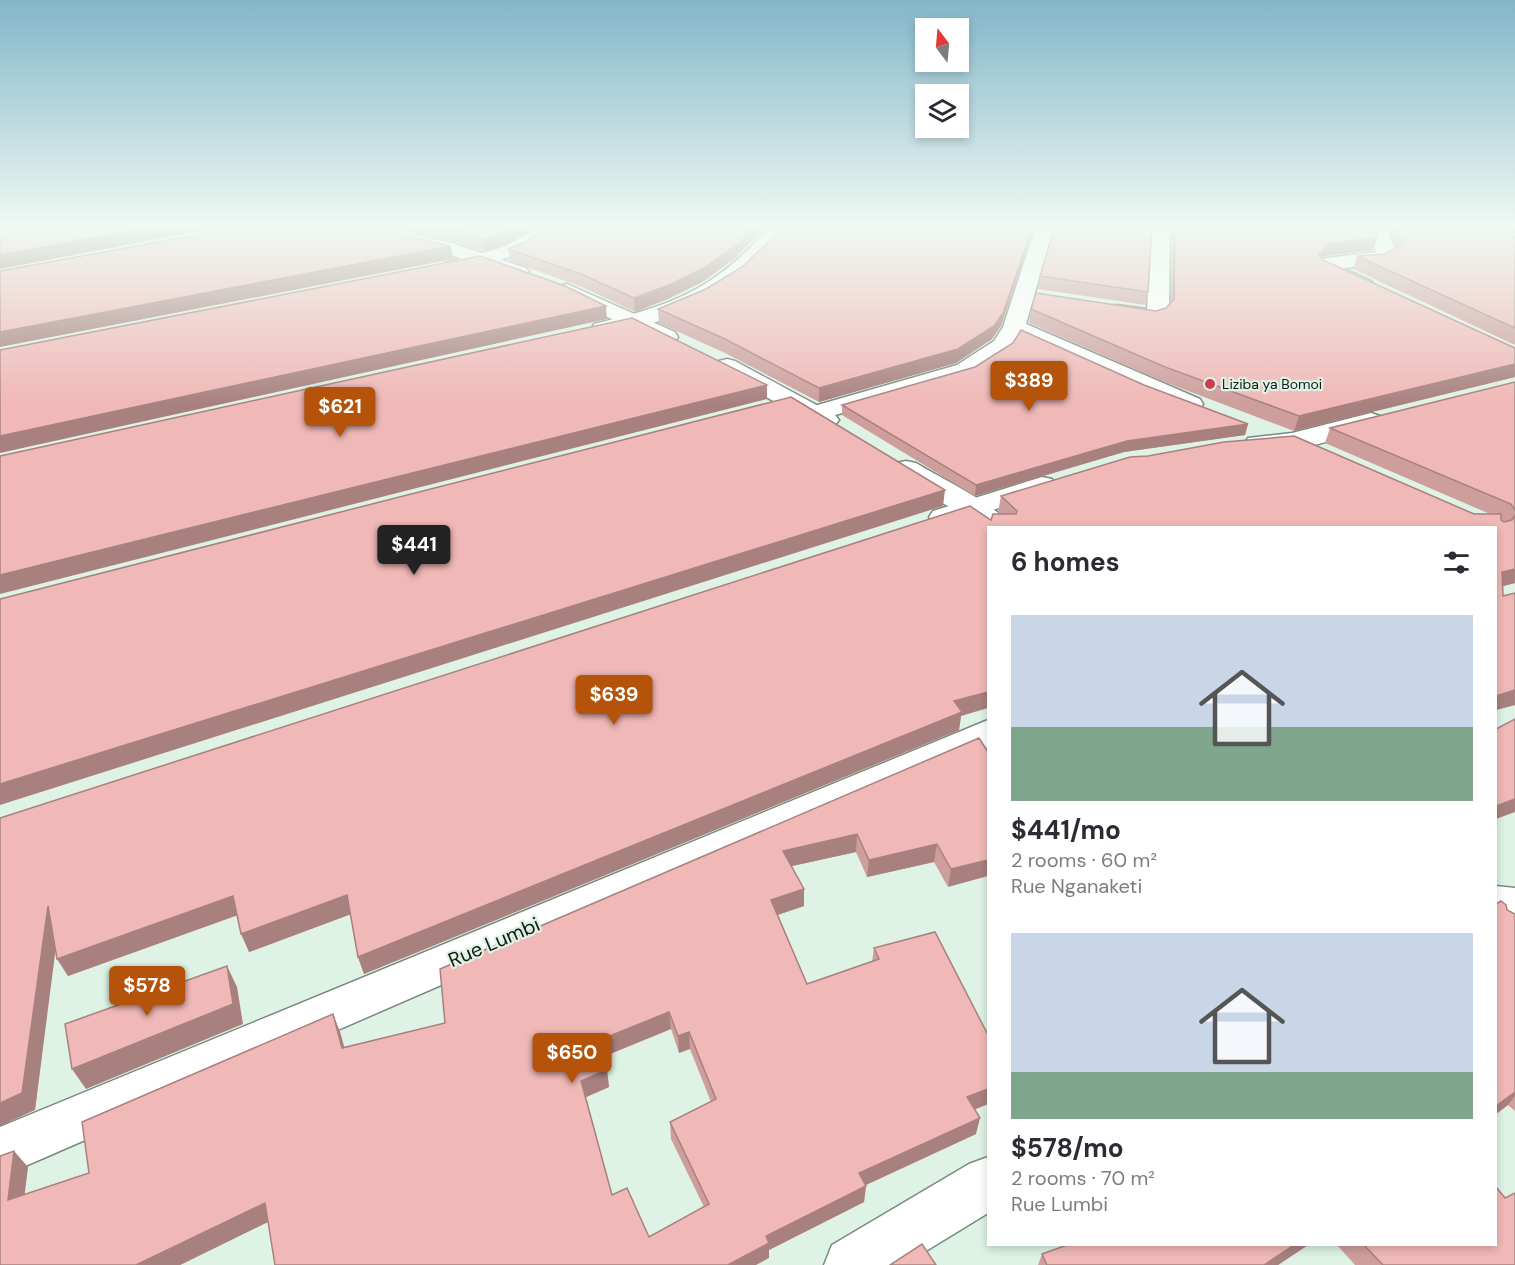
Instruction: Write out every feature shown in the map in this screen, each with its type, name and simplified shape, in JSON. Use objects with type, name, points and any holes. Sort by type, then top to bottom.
[{"type":"street","points":[[553,285],[696,350],[845,431]]},
{"type":"street","points":[[576,335],[633,322],[694,300],[718,285]]},
{"type":"street","points":[[758,411],[804,408],[965,370],[1002,346],[1034,298],[1036,285]]},
{"type":"street","points":[[1100,308],[1153,315],[1158,312],[1159,285]]},
{"type":"street","points":[[1362,285],[1384,295]]},
{"type":"street","points":[[1014,327],[1209,411]]},
{"type":"street","points":[[1240,436],[1292,441],[1392,416]]},
{"type":"street","points":[[1292,441],[1324,456]]},
{"type":"street","points":[[884,455],[971,508],[995,526]]},
{"type":"street","points":[[914,527],[1069,477]]},
{"type":"street","name":"Rue Lumbi","points":[[0,1152],[987,733]]},
{"type":"street","points":[[1497,904],[1515,905]]},
{"type":"street","points":[[1497,905],[1515,918]]},
{"type":"street","points":[[852,1265],[987,1184]]},
{"type":"building","points":[[0,285],[246,285],[0,332]]},
{"type":"building","points":[[332,285],[562,285],[606,306],[0,436],[0,350]]},
{"type":"building","points":[[605,285],[669,285],[634,298]]},
{"type":"building","points":[[712,285],[1013,285],[1003,313],[994,326],[958,349],[819,388],[725,339],[658,309]]},
{"type":"building","points":[[1101,285],[1148,285],[1148,292]]},
{"type":"building","points":[[1174,285],[1378,285],[1515,348],[1515,364],[1299,416],[1165,367],[1031,309],[1036,293],[1156,311],[1166,308],[1174,299]]},
{"type":"building","points":[[1421,285],[1515,285],[1515,328]]},
{"type":"building","points":[[632,318],[767,385],[0,575],[0,456]]},
{"type":"building","points":[[1021,330],[1144,385],[1248,424],[1127,441],[976,485],[842,405],[975,367],[1013,343]]},
{"type":"building","points":[[1515,382],[1515,510],[1511,504],[1330,428]]},
{"type":"building","points":[[791,397],[945,490],[0,784],[0,599]]},
{"type":"building","points":[[1294,436],[1474,514],[1501,514],[1501,520],[1504,522],[1512,520],[1515,515],[1515,569],[1502,572],[1503,596],[1515,593],[1515,690],[1497,696],[1497,526],[987,526],[987,692],[954,701],[962,712],[358,957],[347,895],[241,934],[233,896],[57,959],[48,906],[22,1093],[0,1103],[0,818],[970,506],[991,520],[993,514],[1016,514],[1017,511],[1001,496],[1130,457],[1148,456],[1224,442]]},
{"type":"building","points":[[1515,719],[1515,799],[1497,806],[1497,728]]},
{"type":"building","points":[[979,738],[987,750],[987,860],[951,869],[937,844],[869,860],[857,834],[783,851],[804,889],[771,900],[807,984],[879,959],[874,948],[935,932],[987,1033],[987,1089],[967,1097],[980,1118],[859,1173],[866,1186],[766,1236],[769,1243],[728,1265],[275,1265],[265,1203],[136,1265],[0,1265],[0,1156],[14,1151],[8,1200],[89,1173],[82,1122],[333,1014],[342,1048],[445,1023],[440,969]],"holes":[[[669,1012],[678,1036],[689,1032],[716,1099],[670,1122],[709,1204],[649,1237],[627,1188],[612,1195],[581,1081],[607,1070],[595,1042]]]},
{"type":"building","points":[[1501,901],[1506,905],[1507,910],[1515,914],[1515,1092],[1497,1105],[1497,903]]},
{"type":"building","points":[[227,966],[233,1004],[72,1069],[65,1024]]},
{"type":"building","points":[[1497,1188],[1505,1198],[1515,1193],[1515,1265],[1383,1265],[1365,1246],[1497,1246]]},
{"type":"building","points":[[922,1244],[936,1265],[890,1265]]},
{"type":"building","points":[[1064,1246],[1292,1246],[1264,1265],[1047,1265],[1042,1254]]},
{"type":"place","name":"Liziba ya Bomoi","points":[[1210,384]]}]
